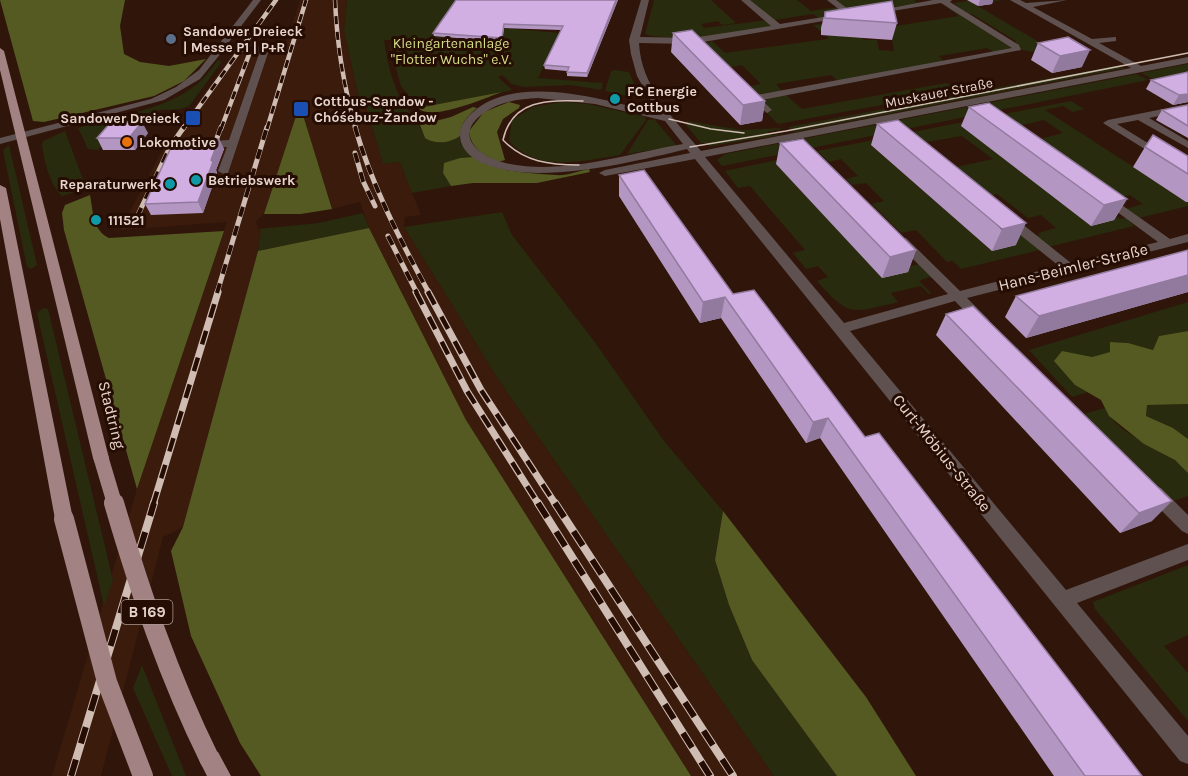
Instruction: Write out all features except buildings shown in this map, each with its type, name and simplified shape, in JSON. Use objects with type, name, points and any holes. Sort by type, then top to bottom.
[{"type":"main road","name":"Stadtring","points":[[0,51],[101,458],[140,592],[164,662],[185,713],[215,768]]},
{"type":"main road","points":[[0,188],[64,519],[106,678],[125,737],[142,776]]},
{"type":"street","points":[[0,141],[154,101],[174,93],[192,82],[257,0]]},
{"type":"street","points":[[645,0],[633,40],[696,40],[856,15],[831,0]]},
{"type":"street","points":[[745,0],[778,27]]},
{"type":"street","points":[[870,12],[920,2],[946,0]]},
{"type":"street","name":"Muskauer Straße","points":[[754,98],[1017,50],[1010,42],[946,0]]},
{"type":"street","points":[[1014,0],[1112,54],[1124,57],[1139,69]]},
{"type":"street","points":[[1024,6],[1063,0]]},
{"type":"street","points":[[1091,42],[1113,39]]},
{"type":"street","name":"Curt-Möbius-Straße","points":[[633,40],[635,55],[645,84],[693,151],[1188,753]]},
{"type":"street","points":[[696,40],[708,52]]},
{"type":"street","points":[[219,49],[258,49],[264,53],[224,171]]},
{"type":"street","name":"Muskauer Straße","points":[[693,151],[1188,60]]},
{"type":"street","points":[[739,82],[767,110]]},
{"type":"street","points":[[669,119],[563,97],[530,95],[502,101],[480,110],[464,127],[463,134],[466,144],[477,156],[500,166],[520,169],[579,165],[693,151]]},
{"type":"street","points":[[1187,107],[1108,123],[1188,172]]},
{"type":"street","points":[[1140,117],[1188,145]]},
{"type":"street","points":[[162,147],[234,143]]},
{"type":"street","points":[[605,173],[693,151]]},
{"type":"street","points":[[1099,194],[1168,243]]},
{"type":"street","points":[[1001,213],[1069,268]]},
{"type":"street","points":[[889,228],[991,330]]},
{"type":"street","name":"Hans-Beimler-Straße","points":[[841,329],[957,296],[1188,238]]},
{"type":"street","points":[[1147,485],[1188,526]]},
{"type":"street","points":[[1063,600],[1188,552]]},
{"type":"shaded area","points":[[300,0],[347,0],[344,31],[361,107],[366,107],[383,164],[400,162],[421,215],[405,217],[404,227],[498,379],[774,776],[691,776],[466,420],[369,228],[360,202],[332,209],[303,115],[296,116],[264,214],[256,221],[261,231],[258,251],[183,527],[163,537],[101,776],[52,776],[137,489],[227,222],[120,230],[159,156],[243,40],[286,44]]},
{"type":"green space","points":[[0,0],[125,0],[120,26],[124,54],[140,62],[169,66],[206,59],[184,81],[154,96],[44,122],[33,121]]},
{"type":"green space","name":"Kleingartenanlage \"Flotter Wuchs\" e.V.","points":[[347,0],[521,0],[504,28],[560,33],[538,78],[603,83],[601,90],[571,85],[524,87],[512,84],[502,75],[498,77],[512,90],[418,108],[401,86],[390,46],[395,40],[384,40],[388,64],[396,88],[425,138],[433,142],[442,142],[460,136],[461,144],[473,157],[460,158],[443,173],[451,186],[412,193],[400,162],[383,164],[366,107],[361,107],[344,31]]},
{"type":"green space","points":[[654,0],[711,0],[736,23],[722,25],[718,21],[701,24],[704,28],[767,20],[773,26],[690,39],[651,36],[645,34]]},
{"type":"green space","points":[[747,0],[797,0],[811,11],[839,7],[847,13],[820,19],[813,14],[775,20]]},
{"type":"green space","points":[[835,0],[914,0],[918,3],[896,7],[888,2],[851,8],[852,12]]},
{"type":"green space","points":[[1002,0],[976,5],[1073,62],[1055,65],[1034,52],[1022,50],[1015,44],[1016,41],[972,14],[966,14],[954,3]]},
{"type":"green space","points":[[948,8],[1012,48],[995,53],[987,48],[939,56],[945,62],[838,81],[831,75],[776,84],[782,91],[759,94],[751,86],[761,84],[742,65],[731,67],[706,43],[712,41],[725,53],[827,39],[829,38],[813,25],[841,22],[865,40],[877,40],[879,50],[894,51],[891,33],[883,28],[959,16]]},
{"type":"green space","points":[[218,60],[221,61],[220,64],[190,105],[151,113],[116,134],[98,150],[88,149],[78,128],[169,101],[196,85]]},
{"type":"green space","points":[[1188,64],[1188,72],[1152,79],[1141,73]]},
{"type":"green space","points":[[1115,66],[1125,68],[794,132],[788,127]]},
{"type":"green space","points":[[611,71],[629,72],[641,99],[605,91]]},
{"type":"green space","points":[[1137,74],[1148,80],[722,166],[717,160],[725,154]]},
{"type":"green space","points":[[946,83],[963,90],[778,124],[766,112],[772,111],[760,99],[786,95],[802,109]]},
{"type":"green space","points":[[502,92],[446,111],[425,112],[418,108]]},
{"type":"green space","points":[[1071,101],[1084,109],[1073,112],[1063,106],[1045,110],[1188,202],[1188,206],[1139,218],[1126,209],[1143,204],[1130,195],[1113,199],[1084,169],[1040,139],[1063,133],[1044,120],[1009,128],[994,116]]},
{"type":"green space","points":[[509,102],[520,105],[503,119],[497,132],[505,160],[498,162],[475,147],[469,131],[484,112]]},
{"type":"green space","points":[[562,102],[588,104],[645,117],[646,120],[620,155],[591,160],[561,162],[533,158],[509,141],[512,120],[533,107]]},
{"type":"green space","points":[[473,107],[477,108],[465,120],[460,136],[443,142],[433,142],[425,138],[420,125],[451,117]]},
{"type":"green space","points":[[303,115],[332,209],[301,214],[264,214],[296,116]]},
{"type":"green space","points":[[988,117],[1114,215],[1120,219],[1126,218],[1134,226],[1048,247],[1035,236],[1056,228],[1041,215],[1028,218],[997,194],[987,196],[952,168],[993,159],[962,136],[921,143],[908,133]]},
{"type":"green space","points":[[654,119],[677,146],[627,154],[648,120]]},
{"type":"green space","points":[[687,121],[742,130],[781,128],[767,132],[770,135],[787,134],[710,146],[707,143],[701,143],[686,125]]},
{"type":"green space","points":[[65,131],[85,185],[84,189],[62,196],[51,179],[42,145],[43,141]]},
{"type":"green space","points":[[900,135],[871,145],[991,250],[1015,245],[1008,239],[1022,235],[1040,250],[961,269],[953,261],[947,262],[916,230],[901,233],[872,204],[884,201],[866,183],[852,185],[846,179],[858,176],[841,159],[829,162],[817,151]]},
{"type":"green space","points":[[9,145],[37,265],[31,269],[27,267],[3,150]]},
{"type":"green space","points":[[810,153],[904,267],[920,264],[932,276],[919,281],[931,293],[929,294],[921,286],[891,293],[898,302],[860,310],[845,307],[817,281],[828,277],[818,266],[806,269],[793,253],[805,250],[750,186],[738,188],[725,171]]},
{"type":"green space","points":[[473,157],[493,166],[524,173],[560,175],[589,169],[590,172],[537,183],[473,183],[451,186],[443,173],[444,163]]},
{"type":"green space","points":[[90,195],[97,226],[109,238],[224,231],[137,489],[64,230],[62,213],[65,205]]},
{"type":"green space","points":[[502,212],[512,235],[594,341],[664,441],[723,511],[715,560],[729,605],[752,660],[837,776],[774,776],[498,379],[404,227]]},
{"type":"green space","points":[[363,213],[369,228],[258,251],[261,231],[258,229],[319,223]]},
{"type":"green space","points":[[369,228],[466,420],[691,776],[261,776],[240,743],[191,636],[171,551],[183,527],[258,251]]},
{"type":"green space","points":[[1188,302],[1188,331],[1159,336],[1153,350],[1128,343],[1110,342],[1110,352],[1092,357],[1075,385],[1088,392],[1072,397],[1029,350]]},
{"type":"green space","points":[[43,308],[48,309],[113,580],[104,606],[37,313]]},
{"type":"green space","points":[[1188,331],[1188,404],[1147,405],[1146,416],[1173,428],[1188,439],[1188,473],[1175,460],[1144,444],[1109,416],[1101,400],[1075,385],[1054,361],[1062,351],[1092,357],[1110,352],[1110,342],[1128,343],[1153,350],[1159,336]]},
{"type":"green space","points":[[1188,404],[1188,439],[1173,428],[1146,416],[1147,405]]},
{"type":"green space","points":[[1105,408],[1118,425],[1127,432],[1174,459],[1183,467],[1188,473],[1188,496],[1173,501],[1084,414]]},
{"type":"green space","points":[[723,511],[866,697],[916,776],[837,776],[752,660],[729,605],[715,560]]},
{"type":"green space","points":[[1188,565],[1188,635],[1164,646],[1188,673],[1188,721],[1095,609],[1093,602]]},
{"type":"green space","points":[[142,665],[186,776],[172,776],[133,688]]},
{"type":"tram line","points":[[690,147],[786,131],[1188,53]]},
{"type":"tram line","points":[[579,165],[538,161],[520,153],[503,140],[514,116],[523,109],[545,102],[583,101]]},
{"type":"tram line","points":[[669,119],[711,129],[744,133]]},
{"type":"railway","points":[[183,129],[276,0]]},
{"type":"railway","points":[[267,129],[306,0]]},
{"type":"railway","points":[[335,0],[341,65],[356,129]]},
{"type":"railway","points":[[221,129],[256,36]]},
{"type":"railway","points":[[137,217],[170,147],[184,127]]},
{"type":"railway","points":[[211,154],[221,127]]},
{"type":"railway","points":[[217,293],[267,127]]},
{"type":"railway","points":[[355,127],[378,191],[429,293]]},
{"type":"railway","points":[[355,153],[363,181],[375,206]]},
{"type":"railway","points":[[388,236],[417,293]]},
{"type":"railway","points":[[153,505],[218,292]]},
{"type":"railway","points":[[416,292],[467,391],[539,505]]},
{"type":"railway","points":[[428,292],[481,390],[556,505]]},
{"type":"railway","points":[[71,776],[154,503]]},
{"type":"railway","points":[[538,503],[710,776]]},
{"type":"railway","points":[[555,503],[733,776]]},
{"type":"place","name":"Sandower Dreieck | Messe P1 | P+R","points":[[171,39]]},
{"type":"place","name":"FC Energie Cottbus","points":[[615,99]]},
{"type":"place","name":"Cottbus-Sandow - Chóśebuz-Žandow","points":[[301,109]]},
{"type":"place","name":"Sandower Dreieck","points":[[193,118]]},
{"type":"place","name":"Lokomotive","points":[[127,142]]},
{"type":"place","name":"Betriebswerk","points":[[196,180]]},
{"type":"place","name":"Reparaturwerk","points":[[170,184]]},
{"type":"place","name":"111521","points":[[96,220]]}]
